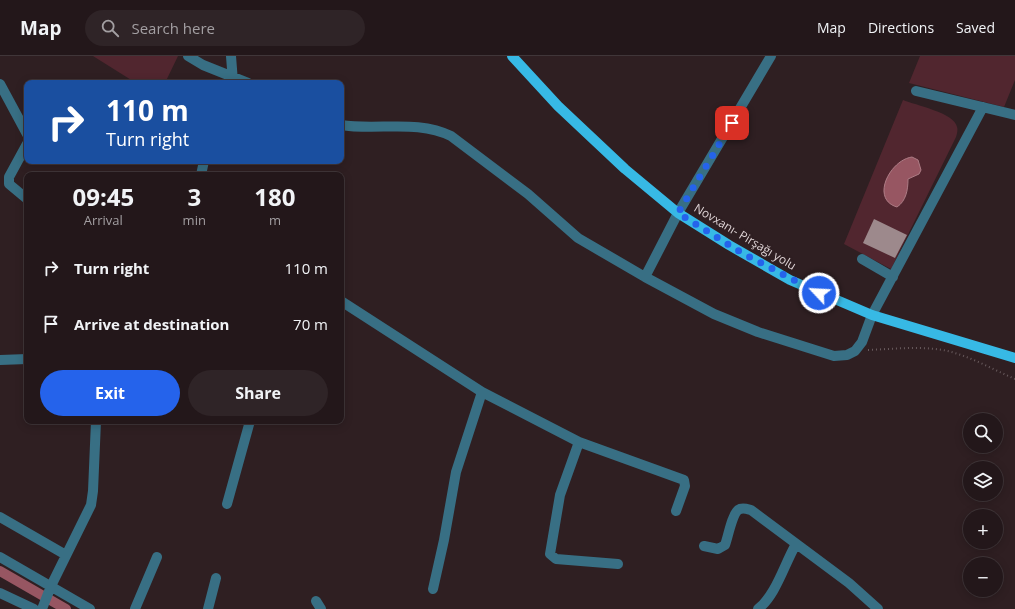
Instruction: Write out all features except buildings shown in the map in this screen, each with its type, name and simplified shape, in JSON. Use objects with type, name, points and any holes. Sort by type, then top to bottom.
[{"type":"main road","name":"Novxanı- Pirşağı yolu","points":[[512,56],[558,106],[619,164],[678,213],[729,246],[790,280],[872,315],[1015,358]]},
{"type":"street","points":[[188,56],[233,80]]},
{"type":"street","points":[[230,56],[233,80]]},
{"type":"street","points":[[644,277],[678,213],[771,56]]},
{"type":"street","points":[[0,84],[24,128]]},
{"type":"street","points":[[916,91],[1015,115]]},
{"type":"street","points":[[344,126],[353,127],[425,127],[440,130],[451,136],[528,194],[578,238],[644,277],[714,314],[758,332],[834,356],[848,355],[855,351],[862,342],[872,315],[983,107]]},
{"type":"street","points":[[24,150],[10,177],[9,184],[24,196]]},
{"type":"street","points":[[862,259],[893,277]]},
{"type":"street","points":[[344,303],[482,392],[579,442],[684,480],[685,486],[676,511]]},
{"type":"street","points":[[0,360],[24,359]]},
{"type":"street","points":[[433,589],[444,540],[456,472],[482,392]]},
{"type":"street","points":[[42,609],[51,586],[90,505],[93,491],[96,424]]},
{"type":"street","points":[[227,504],[249,424]]},
{"type":"street","points":[[579,442],[560,495],[550,554],[556,559],[618,564]]},
{"type":"street","points":[[704,546],[718,549],[725,545],[734,516],[738,510],[743,508],[751,510],[849,583],[878,609]]},
{"type":"street","points":[[0,517],[66,555]]},
{"type":"street","points":[[758,609],[767,602],[796,544]]},
{"type":"street","points":[[0,556],[90,609]]},
{"type":"street","points":[[135,609],[157,557]]},
{"type":"street","points":[[208,609],[216,578]]},
{"type":"street","points":[[0,593],[34,609]]},
{"type":"path","points":[[855,351],[916,347],[943,350],[964,356],[1015,379]]},
{"type":"shaded area","points":[[93,56],[178,56],[166,80],[131,80]]},
{"type":"shaded area","points":[[920,56],[1015,56],[1015,80],[1004,107],[909,83]]},
{"type":"shaded area","points":[[903,100],[934,110],[949,118],[955,122],[957,131],[956,137],[891,269],[844,244]]},
{"type":"shaded area","points":[[912,157],[918,160],[921,170],[919,174],[908,179],[906,195],[903,202],[897,207],[889,203],[885,196],[884,188],[886,180],[890,172],[897,165]]},
{"type":"waterway","points":[[0,571],[66,609]]},
{"type":"route","points":[[732,123],[678,213],[729,246],[790,280],[819,293]]}]
